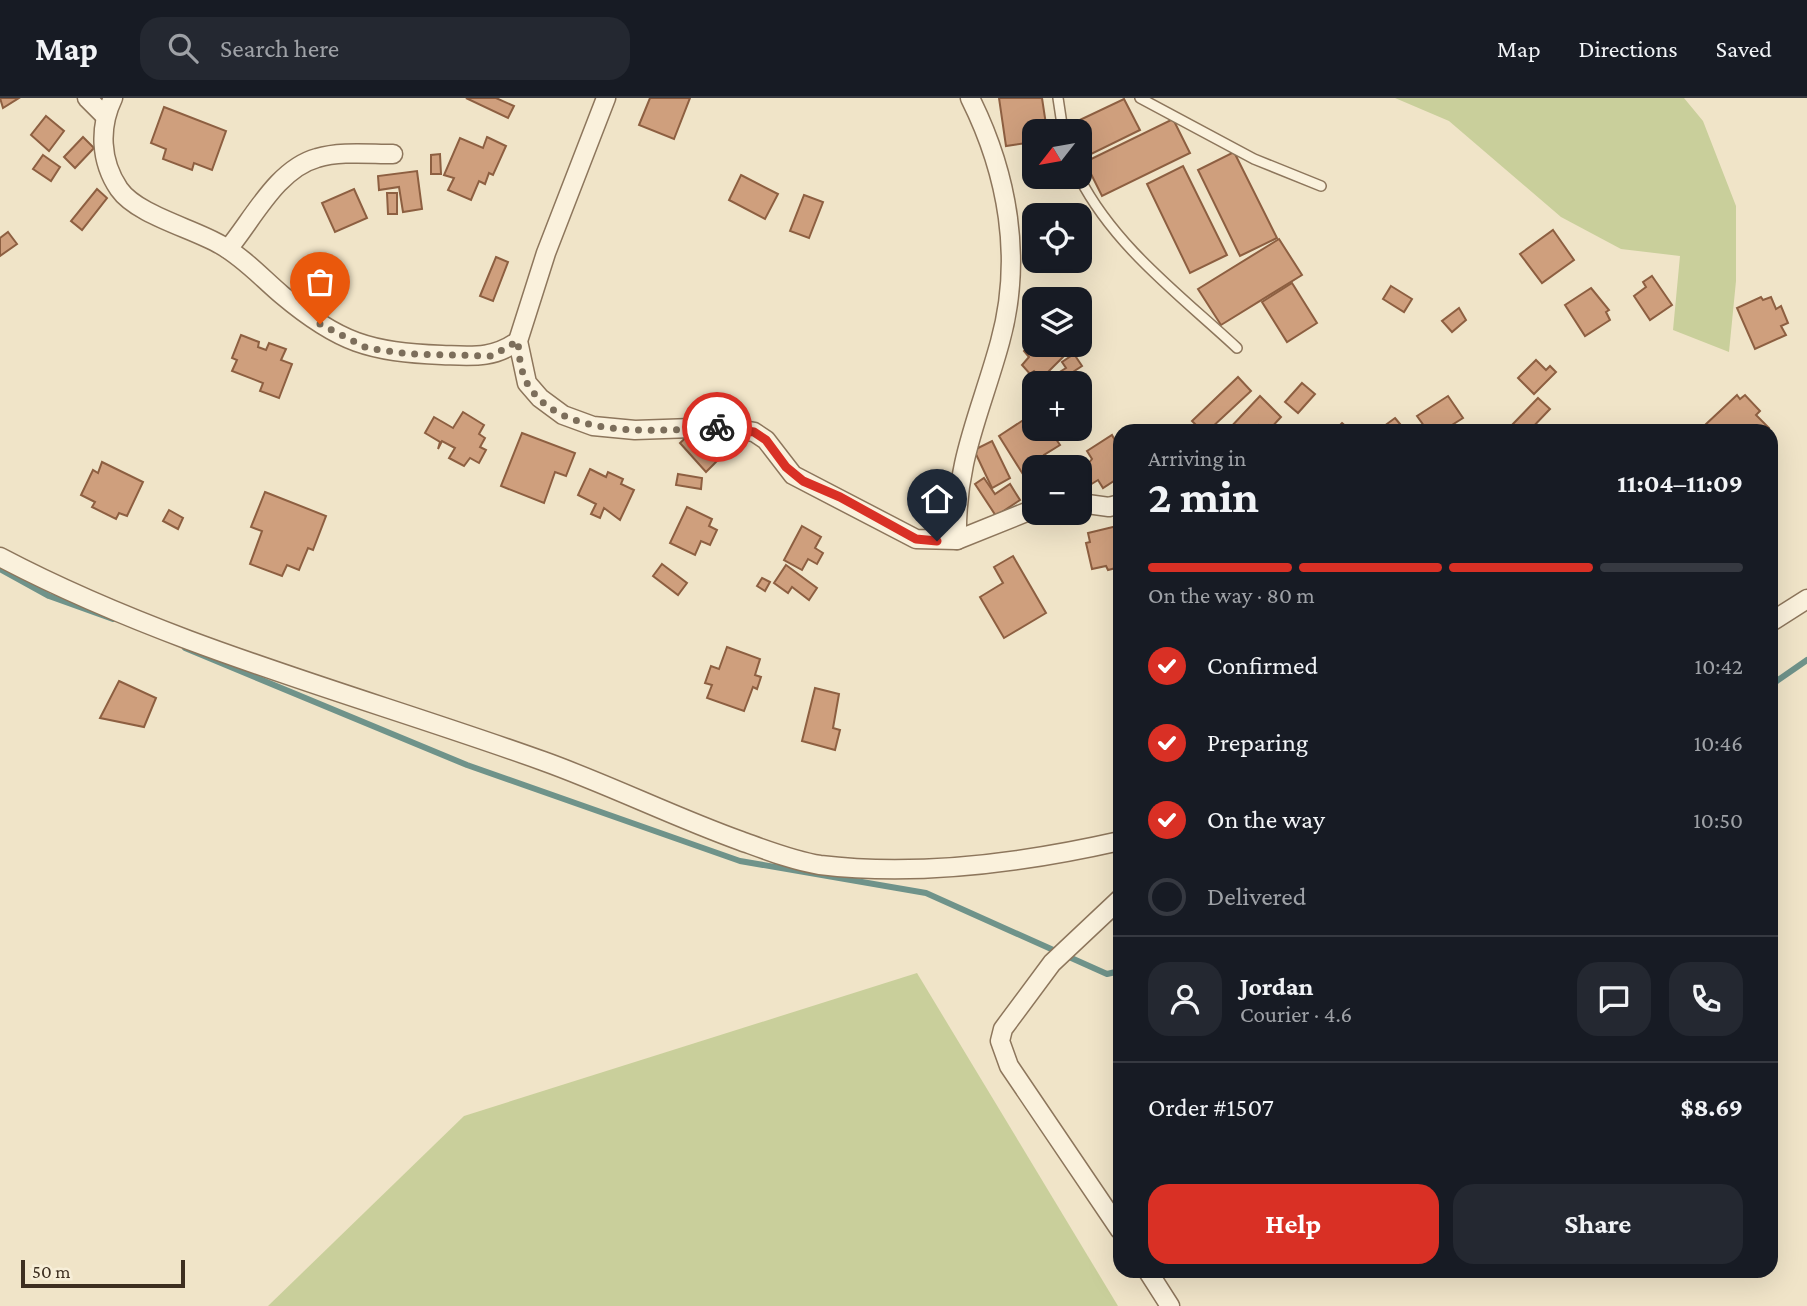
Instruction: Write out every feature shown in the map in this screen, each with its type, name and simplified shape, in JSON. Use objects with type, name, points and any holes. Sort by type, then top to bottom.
[{"type":"street","points":[[87,98],[105,116]]},
{"type":"street","points":[[113,98],[105,116],[104,146],[111,174],[120,191],[134,204],[198,232],[228,249],[307,315],[367,348],[410,354],[485,356],[504,351],[518,341]]},
{"type":"street","points":[[606,98],[546,253],[518,341],[527,383],[563,415],[593,426],[635,430],[721,426],[754,432],[766,440],[786,467],[803,481],[916,539],[957,540],[1022,514]]},
{"type":"street","points":[[957,540],[956,503],[963,459],[1007,313],[1012,252],[1008,203],[995,158],[970,98]]},
{"type":"street","points":[[228,249],[284,178],[302,164],[337,155],[393,154]]},
{"type":"street","points":[[1092,505],[1113,506]]},
{"type":"street","points":[[0,557],[47,582],[173,633],[545,762],[693,824],[759,848],[818,864],[938,868],[1022,859],[1113,842]]},
{"type":"street","points":[[1778,618],[1807,599]]},
{"type":"street","points":[[1113,906],[1052,963],[1003,1029],[1000,1041],[1009,1066],[1113,1220]]},
{"type":"street","points":[[1152,1278],[1170,1306]]},
{"type":"lane","points":[[1058,98],[1061,119]]},
{"type":"lane","points":[[1140,98],[1254,159],[1321,186]]},
{"type":"lane","points":[[1086,189],[1107,223],[1124,243],[1237,348]]},
{"type":"green space","points":[[1395,98],[1684,98],[1703,121],[1736,206],[1736,281],[1729,352],[1673,330],[1680,256],[1621,249],[1561,217],[1449,121]]},
{"type":"green space","points":[[917,973],[1118,1306],[268,1306],[464,1116]]},
{"type":"building","points":[[0,98],[19,98],[3,108]]},
{"type":"building","points":[[466,98],[496,98],[514,106],[508,118]]},
{"type":"building","points":[[650,98],[690,98],[674,139],[639,125]]},
{"type":"building","points":[[999,98],[1042,98],[1045,119],[1022,119],[1022,144],[1006,146]]},
{"type":"building","points":[[1124,99],[1140,130],[1092,154],[1092,119],[1082,119]]},
{"type":"building","points":[[164,107],[226,131],[212,170],[194,163],[192,170],[163,159],[166,149],[151,143]]},
{"type":"building","points":[[46,116],[64,131],[49,151],[31,135]]},
{"type":"building","points":[[1173,119],[1190,153],[1102,196],[1092,176],[1092,159]]},
{"type":"building","points":[[83,137],[94,148],[75,168],[64,157]]},
{"type":"building","points":[[487,137],[506,146],[493,175],[489,173],[485,184],[479,181],[471,200],[448,190],[454,178],[444,175],[460,138],[483,148]]},
{"type":"building","points":[[1234,152],[1277,238],[1240,256],[1198,170]]},
{"type":"building","points":[[440,154],[441,174],[431,174],[431,155]]},
{"type":"building","points":[[43,155],[60,167],[51,181],[33,169]]},
{"type":"building","points":[[1183,166],[1227,255],[1190,273],[1147,184]]},
{"type":"building","points":[[417,171],[422,209],[403,212],[399,187],[379,190],[378,176]]},
{"type":"building","points":[[741,175],[778,194],[765,219],[729,200]]},
{"type":"building","points":[[97,189],[107,198],[82,230],[71,221]]},
{"type":"building","points":[[354,189],[367,218],[335,232],[322,203]]},
{"type":"building","points":[[387,193],[397,193],[397,214],[388,214]]},
{"type":"building","points":[[804,195],[823,202],[809,238],[790,231]]},
{"type":"building","points":[[1553,230],[1574,260],[1542,283],[1520,254]]},
{"type":"building","points":[[8,232],[17,244],[0,256],[0,238]]},
{"type":"building","points":[[1279,239],[1302,275],[1221,325],[1198,289]]},
{"type":"building","points":[[496,257],[508,262],[493,301],[480,296]]},
{"type":"building","points":[[1652,276],[1672,305],[1650,320],[1634,296],[1646,287],[1643,282]]},
{"type":"building","points":[[1292,283],[1317,323],[1287,342],[1262,302]]},
{"type":"building","points":[[1391,286],[1412,299],[1404,312],[1383,299]]},
{"type":"building","points":[[1591,288],[1609,310],[1606,312],[1610,320],[1585,336],[1565,305]]},
{"type":"building","points":[[1761,297],[1763,300],[1771,297],[1776,309],[1781,306],[1788,323],[1781,326],[1786,335],[1755,349],[1737,308]]},
{"type":"building","points":[[1459,308],[1466,320],[1452,332],[1442,321]]},
{"type":"building","points":[[241,335],[259,342],[258,347],[266,350],[269,343],[286,349],[281,360],[292,364],[279,398],[260,391],[263,383],[232,371],[237,360],[232,358]]},
{"type":"building","points":[[1029,357],[1063,357],[1049,371],[1027,371],[1022,365]]},
{"type":"building","points":[[1070,357],[1076,357],[1082,366],[1074,371],[1061,371],[1066,368],[1062,362]]},
{"type":"building","points":[[1536,360],[1546,370],[1550,366],[1556,372],[1534,394],[1518,378]]},
{"type":"building","points":[[1238,377],[1251,391],[1215,424],[1195,424],[1192,421]]},
{"type":"building","points":[[1302,383],[1315,394],[1298,413],[1285,402]]},
{"type":"building","points":[[1737,395],[1740,399],[1745,395],[1760,411],[1756,415],[1765,424],[1706,424]]},
{"type":"building","points":[[1260,396],[1281,417],[1275,424],[1234,424]]},
{"type":"building","points":[[1448,396],[1463,418],[1454,424],[1423,424],[1417,416]]},
{"type":"building","points":[[1538,398],[1550,409],[1536,424],[1513,424]]},
{"type":"building","points":[[463,412],[484,425],[479,434],[485,438],[480,447],[486,450],[479,463],[470,458],[464,466],[449,458],[455,448],[442,441],[438,449],[440,442],[425,433],[434,417],[453,428]]},
{"type":"building","points":[[1395,418],[1400,424],[1387,424]]},
{"type":"building","points":[[1022,421],[1022,441],[1057,441],[1060,445],[1044,455],[1022,455],[1022,473],[999,436]]},
{"type":"building","points":[[692,432],[718,460],[706,472],[680,443]]},
{"type":"building","points":[[522,433],[575,453],[566,476],[555,472],[544,503],[501,486]]},
{"type":"building","points":[[1112,435],[1113,482],[1103,488],[1098,480],[1092,484],[1092,455],[1087,451]]},
{"type":"building","points":[[992,441],[1010,478],[992,488],[974,450]]},
{"type":"building","points":[[102,462],[143,482],[127,516],[119,513],[116,519],[92,507],[95,502],[81,495],[93,470],[98,473]]},
{"type":"building","points":[[590,469],[606,477],[608,472],[623,479],[621,484],[634,490],[620,520],[604,508],[600,518],[591,514],[596,504],[578,495]]},
{"type":"building","points":[[678,474],[702,478],[701,489],[676,485]]},
{"type":"building","points":[[984,478],[995,494],[1010,484],[1020,500],[996,516],[975,484]]},
{"type":"building","points":[[265,492],[326,516],[313,550],[308,548],[299,570],[287,565],[282,576],[250,564],[262,531],[251,527]]},
{"type":"building","points":[[687,507],[712,519],[709,526],[717,530],[710,545],[701,541],[695,555],[670,543]]},
{"type":"building","points":[[169,510],[183,518],[178,529],[163,521]]},
{"type":"building","points":[[802,526],[821,537],[815,548],[823,553],[817,564],[808,559],[802,570],[784,560]]},
{"type":"building","points":[[1113,527],[1113,569],[1108,570],[1106,566],[1092,569],[1086,543],[1090,542],[1088,533]]},
{"type":"building","points":[[1013,556],[1046,613],[1004,638],[980,597],[1003,583],[994,567]]},
{"type":"building","points":[[662,564],[687,583],[678,595],[653,576]]},
{"type":"building","points":[[786,565],[817,588],[809,600],[792,587],[788,593],[774,583]]},
{"type":"building","points":[[762,578],[770,582],[765,591],[757,586]]},
{"type":"building","points":[[727,647],[760,659],[755,675],[761,677],[757,689],[753,687],[744,711],[707,698],[712,685],[705,683],[711,666],[719,669]]},
{"type":"building","points":[[119,681],[156,698],[144,727],[100,718]]},
{"type":"building","points":[[815,688],[839,694],[833,728],[840,730],[835,750],[802,741]]},
{"type":"waterway","points":[[0,569],[49,596],[113,619]]},
{"type":"waterway","points":[[185,648],[467,765],[740,861],[926,893],[1107,974],[1113,973]]},
{"type":"waterway","points":[[1778,680],[1807,660]]},
{"type":"way so far","points":[[320,324],[367,348],[410,354],[492,356],[518,341],[520,362],[527,383],[540,398],[563,415],[593,426],[635,430],[717,427]]},
{"type":"route","points":[[717,427],[737,427],[754,432],[766,440],[793,475],[803,481],[840,497],[916,539],[937,541]]}]
